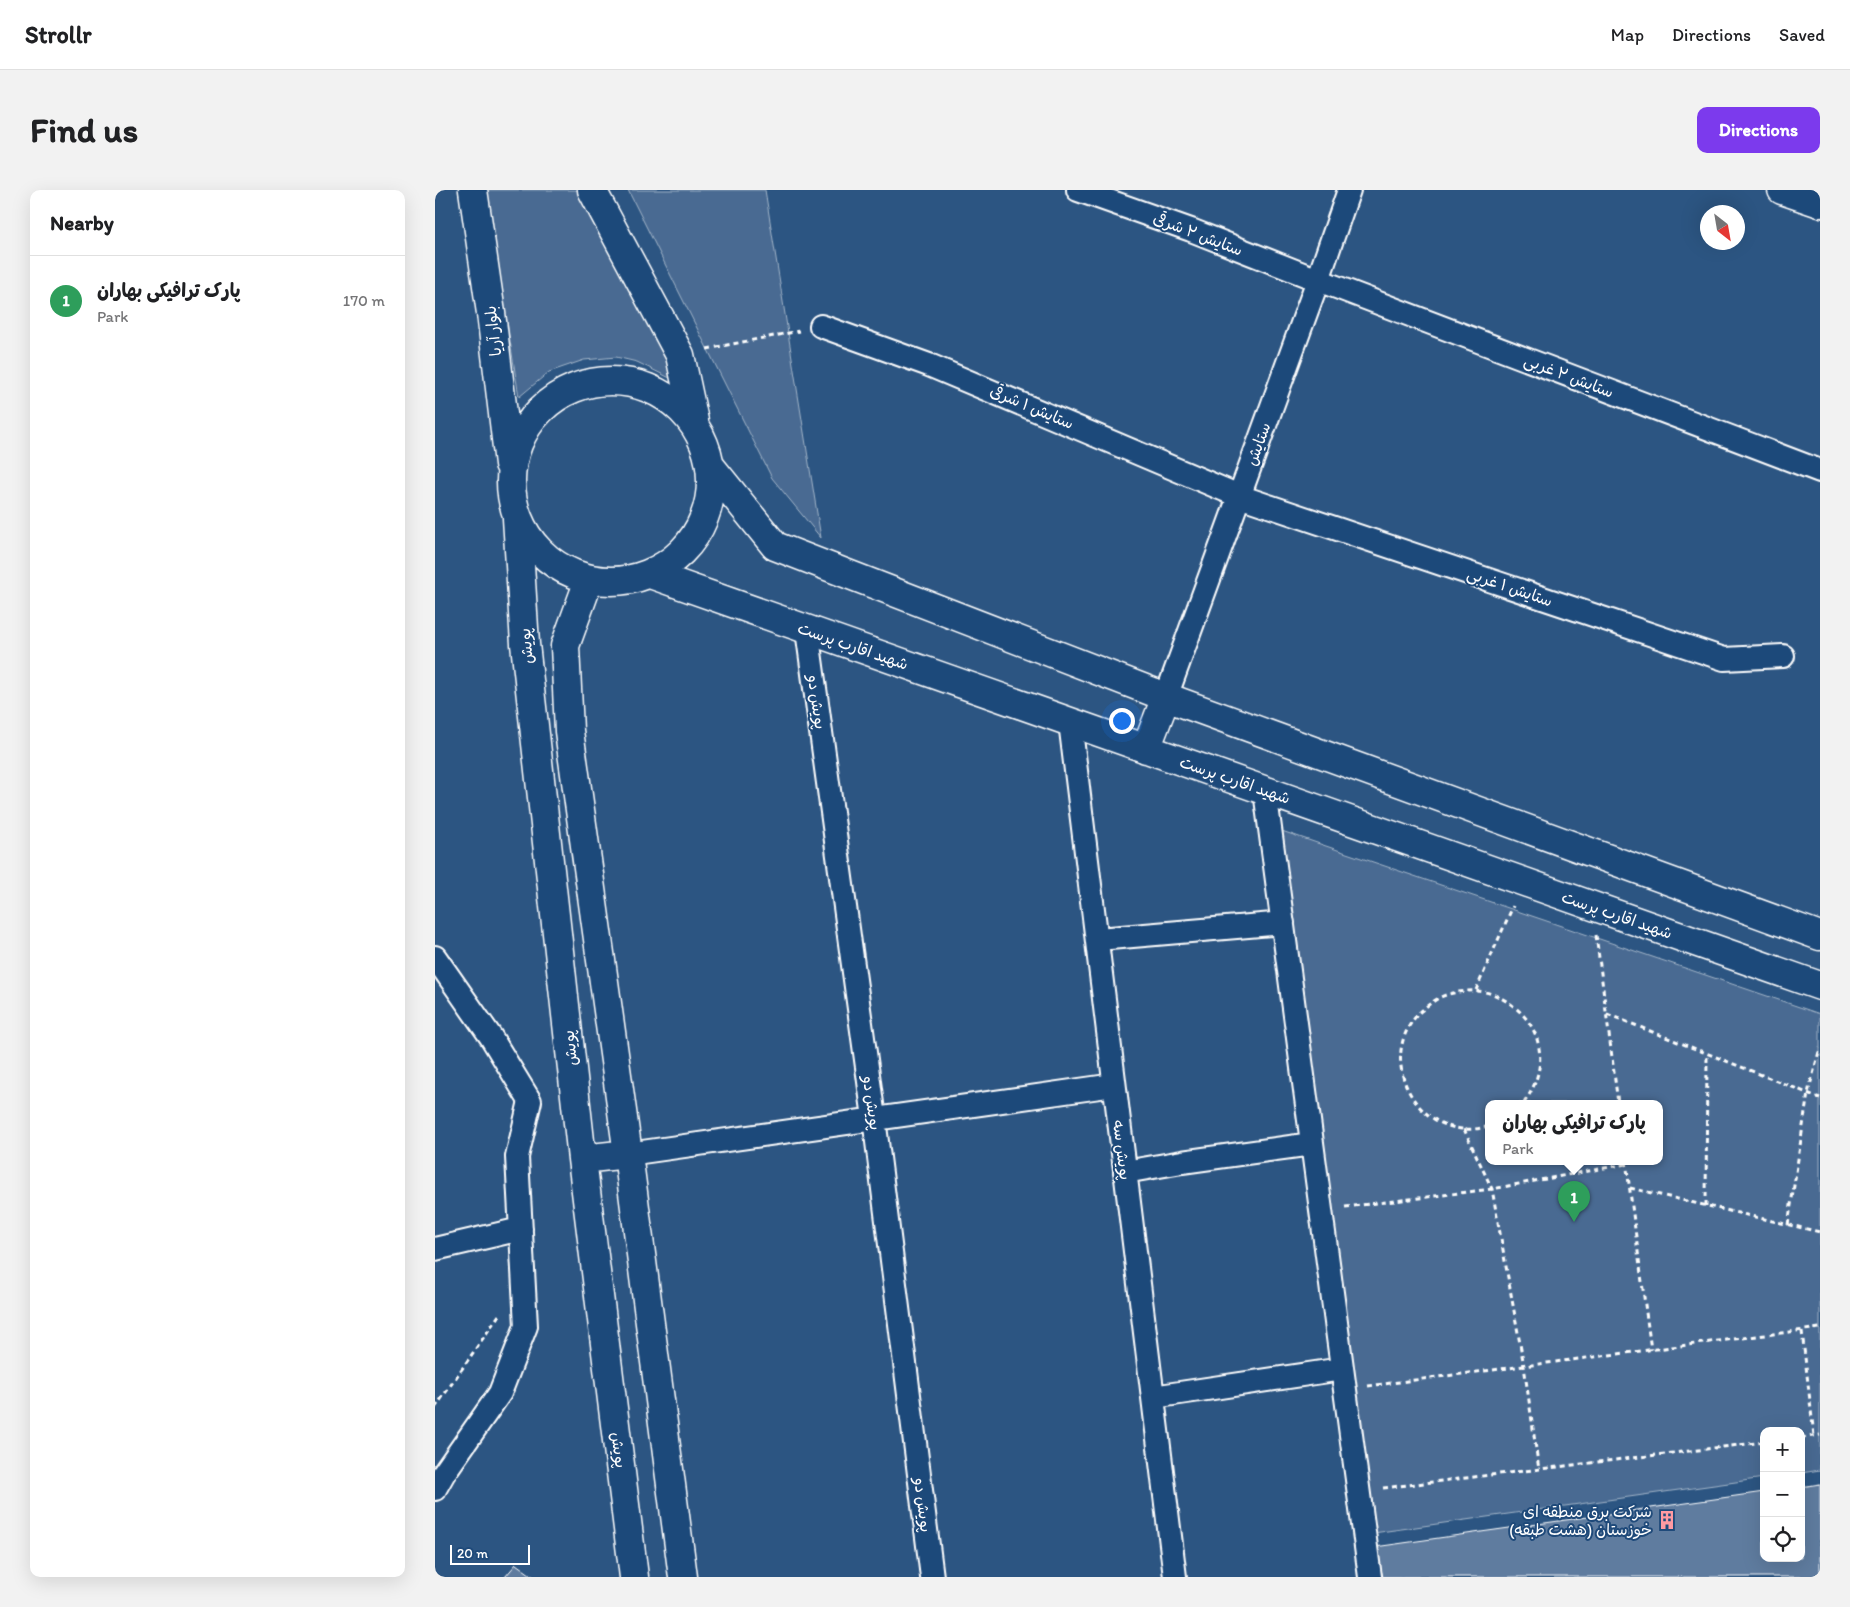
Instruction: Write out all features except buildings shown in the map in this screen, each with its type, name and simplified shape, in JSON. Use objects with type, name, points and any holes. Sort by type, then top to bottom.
[{"type":"main road","name":"بلوار آریا","points":[[473,190],[511,472]]},
{"type":"main road","points":[[592,190],[681,354],[694,421]]},
{"type":"main road","points":[[1782,190],[1820,203]]},
{"type":"main road","points":[[602,380],[637,382],[669,397],[694,421],[703,436],[712,468],[708,512],[686,549],[650,574],[620,582],[589,580],[559,567],[534,546],[517,518],[510,487],[511,472],[520,438],[540,409],[569,389],[602,380]]},
{"type":"main road","points":[[712,468],[775,546],[1166,697],[1820,936]]},
{"type":"main road","name":"پویش","points":[[517,518],[525,644],[582,1159],[635,1577]]},
{"type":"main road","name":"شهید اقارب پرست","points":[[650,574],[1820,986]]},
{"type":"main road","points":[[589,580],[565,646],[569,731],[628,1154],[683,1577]]},
{"type":"main road","points":[[1146,749],[1166,697]]},
{"type":"main road","points":[[582,1159],[628,1154]]},
{"type":"street","name":"ستایش ۲ شرقی","points":[[1078,190],[1191,230],[1318,280]]},
{"type":"street","name":"ستایش","points":[[1166,697],[1349,190]]},
{"type":"street","name":"ستایش ۲ غربی","points":[[1318,280],[1820,470]]},
{"type":"street","name":"ستایش ۱ شرقی","points":[[821,326],[938,368],[1239,496]]},
{"type":"street","name":"ستایش ۱ غربی","points":[[1239,496],[1724,659],[1783,656]]},
{"type":"street","name":"پویش دو","points":[[807,630],[874,1118],[932,1577]]},
{"type":"street","name":"پویش سه","points":[[1070,722],[1175,1577]]},
{"type":"street","points":[[1265,791],[1370,1577]]},
{"type":"street","points":[[1097,938],[1283,923]]},
{"type":"street","points":[[435,957],[491,1037],[530,1101],[517,1157],[526,1326],[500,1393],[444,1473],[435,1489]]},
{"type":"street","points":[[628,1154],[1114,1085]]},
{"type":"street","points":[[1125,1172],[1312,1144]]},
{"type":"street","points":[[435,1249],[521,1229]]},
{"type":"street","points":[[1153,1397],[1344,1379]]},
{"type":"path","points":[[681,354],[821,326]]},
{"type":"path","points":[[1476,990],[1524,882]]},
{"type":"path","points":[[1593,906],[1619,1100]]},
{"type":"path","points":[[1485,1128],[1464,1129],[1448,1126],[1432,1119],[1419,1108],[1409,1095],[1403,1079],[1401,1054],[1407,1030],[1429,1004],[1443,996],[1459,991],[1476,990],[1493,994],[1514,1006],[1531,1025],[1537,1040],[1540,1057],[1539,1074],[1527,1100]]},
{"type":"path","points":[[1607,1014],[1820,1098]]},
{"type":"path","points":[[1788,1225],[1808,1093],[1820,1048]]},
{"type":"path","points":[[1706,1206],[1707,1054]]},
{"type":"path","points":[[1464,1129],[1492,1188],[1524,1366],[1539,1470]]},
{"type":"path","points":[[1321,1210],[1492,1188],[1611,1165]]},
{"type":"path","points":[[1626,1165],[1651,1350]]},
{"type":"path","points":[[1630,1188],[1820,1232]]},
{"type":"path","points":[[435,1408],[524,1279]]},
{"type":"path","points":[[1344,1379],[1524,1366],[1820,1328]]},
{"type":"path","points":[[1802,1331],[1814,1436]]},
{"type":"path","points":[[1805,1437],[1820,1435]]},
{"type":"path","points":[[1383,1488],[1760,1442]]},
{"type":"shaded area","points":[[486,190],[580,190],[669,355],[674,380],[637,362],[616,357],[584,360],[549,372],[519,397]]},
{"type":"shaded area","points":[[628,190],[765,190],[821,538],[772,478]]},
{"type":"shaded area","points":[[1270,827],[1820,1014],[1820,1470],[1805,1472],[1805,1427],[1760,1427],[1760,1479],[1373,1533]]},
{"type":"place","name":"پارک ترافیکی بهاران","points":[[1574,1222]]},
{"type":"place","name":"شرکت برق منطقه ای خوزستان (هشت طبقه)","points":[[1667,1520]]}]
